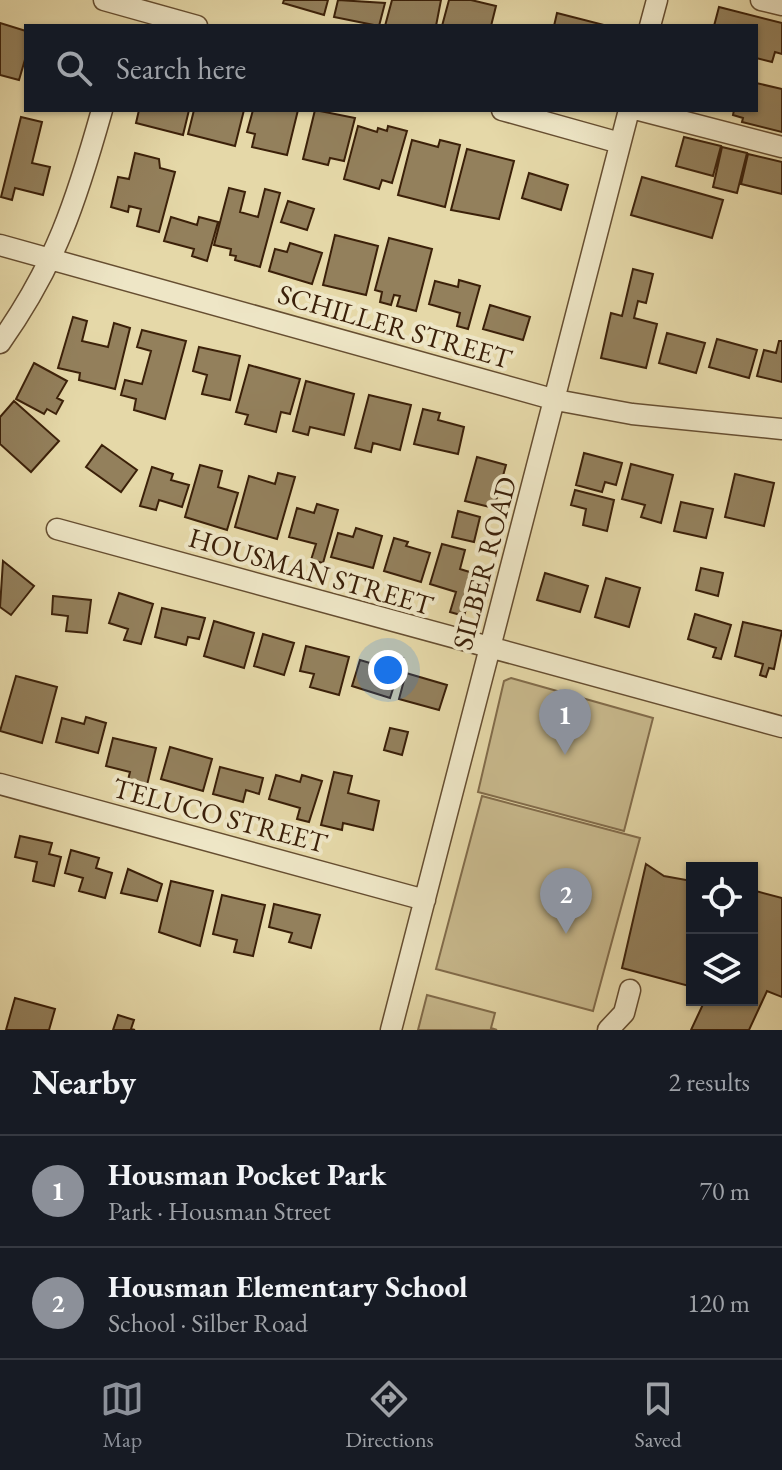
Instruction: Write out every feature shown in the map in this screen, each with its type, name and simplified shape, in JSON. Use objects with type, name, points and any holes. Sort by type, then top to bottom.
[{"type":"street","points":[[104,0],[128,17],[182,24]]},
{"type":"street","points":[[651,24],[657,0]]},
{"type":"street","points":[[761,0],[782,5]]},
{"type":"street","points":[[0,343],[27,305],[74,210],[101,112]]},
{"type":"street","points":[[509,112],[620,143]]},
{"type":"street","name":"SILBER ROAD","points":[[391,1030],[628,112]]},
{"type":"street","points":[[647,112],[782,147]]},
{"type":"street","name":"SCHILLER STREET","points":[[0,245],[556,400],[632,414],[782,429]]},
{"type":"street","name":"HOUSMAN STREET","points":[[57,529],[782,727]]},
{"type":"street","name":"TELUCO STREET","points":[[0,784],[425,900]]},
{"type":"street","points":[[608,1030],[618,1023],[624,1013],[630,990]]},
{"type":"shaded area","points":[[511,678],[653,718],[624,831],[478,792],[504,681]]},
{"type":"shaded area","points":[[482,796],[640,838],[593,1011],[436,969]]},
{"type":"shaded area","points":[[427,995],[495,1013],[491,1028],[497,1030],[418,1030]]},
{"type":"building","points":[[284,0],[328,0],[324,15],[283,3]]},
{"type":"building","points":[[338,0],[385,3],[380,24],[334,17]]},
{"type":"building","points":[[392,0],[441,0],[436,24],[386,24]]},
{"type":"building","points":[[449,0],[471,0],[496,6],[492,24],[443,24]]},
{"type":"building","points":[[719,7],[782,23],[782,54],[775,52],[772,62],[758,58],[758,24],[715,24]]},
{"type":"building","points":[[557,13],[600,24],[554,24]]},
{"type":"building","points":[[0,23],[24,30],[24,63],[19,80],[0,75]]},
{"type":"building","points":[[758,83],[782,89],[782,132],[742,122],[743,118],[733,115],[734,112],[758,112]]},
{"type":"building","points":[[139,112],[189,112],[183,135],[136,123]]},
{"type":"building","points":[[194,112],[244,112],[235,146],[188,134]]},
{"type":"building","points":[[252,112],[298,112],[287,155],[252,147],[255,134],[247,132]]},
{"type":"building","points":[[315,112],[355,118],[344,161],[330,158],[328,165],[303,159]]},
{"type":"building","points":[[21,117],[42,122],[32,163],[50,167],[43,195],[15,188],[12,200],[1,197]]},
{"type":"building","points":[[358,126],[377,132],[378,128],[387,131],[388,126],[407,131],[392,183],[382,180],[379,189],[344,179]]},
{"type":"building","points":[[684,137],[721,146],[713,176],[676,166]]},
{"type":"building","points":[[412,140],[438,147],[440,140],[460,145],[445,207],[398,195]]},
{"type":"building","points":[[722,147],[747,153],[737,193],[713,187]]},
{"type":"building","points":[[467,149],[514,161],[499,219],[451,210]]},
{"type":"building","points":[[135,153],[159,159],[160,168],[175,172],[159,232],[137,226],[141,209],[129,206],[128,212],[111,207],[118,177],[129,179]]},
{"type":"building","points":[[748,154],[782,162],[782,194],[741,184]]},
{"type":"building","points":[[529,173],[568,185],[561,210],[522,198]]},
{"type":"building","points":[[642,177],[723,200],[712,238],[631,215]]},
{"type":"building","points":[[229,188],[245,192],[240,212],[258,217],[265,189],[280,193],[260,267],[235,260],[236,256],[230,255],[231,249],[214,245]]},
{"type":"building","points":[[288,201],[314,209],[307,230],[281,222]]},
{"type":"building","points":[[171,217],[197,225],[199,217],[218,222],[207,261],[192,256],[194,249],[164,241]]},
{"type":"building","points":[[335,235],[378,246],[366,295],[323,285]]},
{"type":"building","points":[[389,238],[432,249],[416,311],[397,306],[400,296],[394,295],[391,305],[380,302],[382,292],[375,290]]},
{"type":"building","points":[[290,243],[322,253],[312,284],[269,271],[275,249],[287,252]]},
{"type":"building","points":[[633,269],[653,274],[646,303],[638,301],[634,318],[657,324],[646,368],[601,358],[611,313],[622,316]]},
{"type":"building","points":[[459,280],[480,286],[468,329],[457,326],[460,313],[429,304],[435,281],[458,287]]},
{"type":"building","points":[[490,305],[530,317],[523,340],[483,329]]},
{"type":"building","points":[[73,317],[87,321],[82,341],[108,347],[114,323],[130,328],[115,389],[79,380],[80,373],[58,368]]},
{"type":"building","points":[[142,330],[186,341],[165,419],[134,410],[136,399],[121,395],[125,380],[142,384],[151,351],[137,347]]},
{"type":"building","points":[[667,333],[705,343],[696,373],[659,363]]},
{"type":"building","points":[[717,339],[757,350],[749,378],[709,367]]},
{"type":"building","points":[[779,341],[782,341],[782,382],[757,376],[764,350],[776,353]]},
{"type":"building","points":[[199,347],[240,356],[230,400],[202,394],[207,375],[193,371]]},
{"type":"building","points":[[34,363],[67,381],[57,398],[63,401],[56,414],[47,409],[44,414],[16,399]]},
{"type":"building","points":[[249,365],[300,379],[290,414],[281,412],[276,432],[245,424],[248,415],[236,412]]},
{"type":"building","points":[[306,381],[354,394],[344,435],[310,427],[308,435],[293,431]]},
{"type":"building","points":[[369,395],[411,405],[400,450],[373,443],[371,452],[355,448]]},
{"type":"building","points":[[14,401],[59,441],[31,472],[0,444],[0,417]]},
{"type":"building","points":[[423,409],[440,413],[438,420],[464,427],[458,454],[414,444]]},
{"type":"building","points":[[102,445],[137,470],[121,492],[86,467]]},
{"type":"building","points":[[584,453],[622,463],[616,485],[605,482],[602,492],[576,485]]},
{"type":"building","points":[[477,457],[506,465],[494,508],[465,501]]},
{"type":"building","points":[[631,464],[673,475],[661,523],[641,517],[645,505],[622,499]]},
{"type":"building","points":[[200,465],[222,471],[218,487],[238,493],[227,530],[185,517]]},
{"type":"building","points":[[152,467],[173,474],[171,480],[189,485],[182,507],[159,500],[156,510],[140,506]]},
{"type":"building","points":[[278,473],[295,477],[277,539],[235,527],[249,476],[275,484]]},
{"type":"building","points":[[735,474],[774,483],[764,526],[725,517]]},
{"type":"building","points":[[575,490],[614,500],[607,531],[583,525],[586,509],[571,505]]},
{"type":"building","points":[[681,502],[713,509],[706,538],[674,531]]},
{"type":"building","points":[[317,504],[338,510],[323,563],[311,560],[316,544],[289,537],[297,508],[314,513]]},
{"type":"building","points":[[458,511],[480,517],[474,542],[452,537]]},
{"type":"building","points":[[356,528],[382,536],[373,568],[331,557],[338,533],[353,537]]},
{"type":"building","points":[[394,538],[408,542],[406,546],[430,553],[421,582],[384,571]]},
{"type":"building","points":[[442,544],[465,550],[460,569],[476,574],[464,616],[450,612],[456,592],[430,584]]},
{"type":"building","points":[[3,561],[34,586],[11,615],[0,607]]},
{"type":"building","points":[[701,568],[723,573],[718,596],[696,590]]},
{"type":"building","points":[[545,573],[588,586],[580,612],[537,600]]},
{"type":"building","points":[[606,578],[640,588],[629,627],[595,617]]},
{"type":"building","points":[[119,593],[153,604],[141,644],[124,640],[128,629],[109,623]]},
{"type":"building","points":[[53,596],[91,600],[87,633],[66,631],[68,616],[52,614]]},
{"type":"building","points":[[162,608],[205,618],[199,639],[188,637],[186,645],[155,637]]},
{"type":"building","points":[[695,614],[731,625],[721,659],[713,657],[716,648],[688,639]]},
{"type":"building","points":[[214,621],[254,633],[244,668],[204,656]]},
{"type":"building","points":[[743,622],[782,631],[774,669],[769,668],[766,677],[760,675],[763,664],[735,656]]},
{"type":"building","points":[[263,634],[294,643],[284,675],[254,666]]},
{"type":"building","points":[[306,646],[349,657],[339,695],[310,687],[314,674],[300,671]]},
{"type":"building","points":[[384,652],[403,658],[390,698],[352,686],[360,660],[380,666]]},
{"type":"building","points":[[406,673],[447,685],[439,710],[399,699]]},
{"type":"building","points":[[16,676],[57,687],[42,743],[0,731]]},
{"type":"building","points":[[86,717],[106,723],[98,753],[56,742],[62,718],[84,724]]},
{"type":"building","points":[[390,728],[408,732],[402,755],[384,750]]},
{"type":"building","points":[[113,738],[156,748],[146,789],[127,784],[130,772],[106,766]]},
{"type":"building","points":[[170,747],[212,759],[203,791],[161,779]]},
{"type":"building","points":[[220,767],[263,778],[259,794],[246,790],[243,802],[213,794]]},
{"type":"building","points":[[334,772],[352,776],[348,793],[379,801],[373,830],[343,823],[342,830],[321,825]]},
{"type":"building","points":[[276,775],[300,782],[302,775],[322,781],[309,822],[297,819],[300,808],[269,799]]},
{"type":"building","points":[[20,836],[52,843],[49,854],[61,857],[54,886],[33,881],[37,862],[15,857]]},
{"type":"building","points":[[71,850],[99,858],[96,868],[112,873],[105,898],[79,891],[83,878],[65,873]]},
{"type":"building","points":[[646,864],[664,876],[686,880],[686,985],[622,968]]},
{"type":"building","points":[[128,869],[162,884],[157,901],[121,893]]},
{"type":"building","points":[[171,881],[213,891],[200,946],[159,932]]},
{"type":"building","points":[[758,892],[782,898],[782,997],[767,991],[749,1030],[691,1030],[702,1006],[758,1006]]},
{"type":"building","points":[[222,895],[265,905],[253,956],[234,952],[237,940],[213,934]]},
{"type":"building","points":[[274,904],[320,915],[311,948],[289,942],[292,933],[269,927]]},
{"type":"building","points":[[15,998],[55,1009],[49,1030],[6,1030]]},
{"type":"building","points":[[118,1015],[134,1020],[131,1029],[135,1030],[113,1030]]},
{"type":"place","name":"Housman Pocket Park","points":[[565,755]]},
{"type":"place","name":"Housman Elementary School","points":[[566,934]]}]
